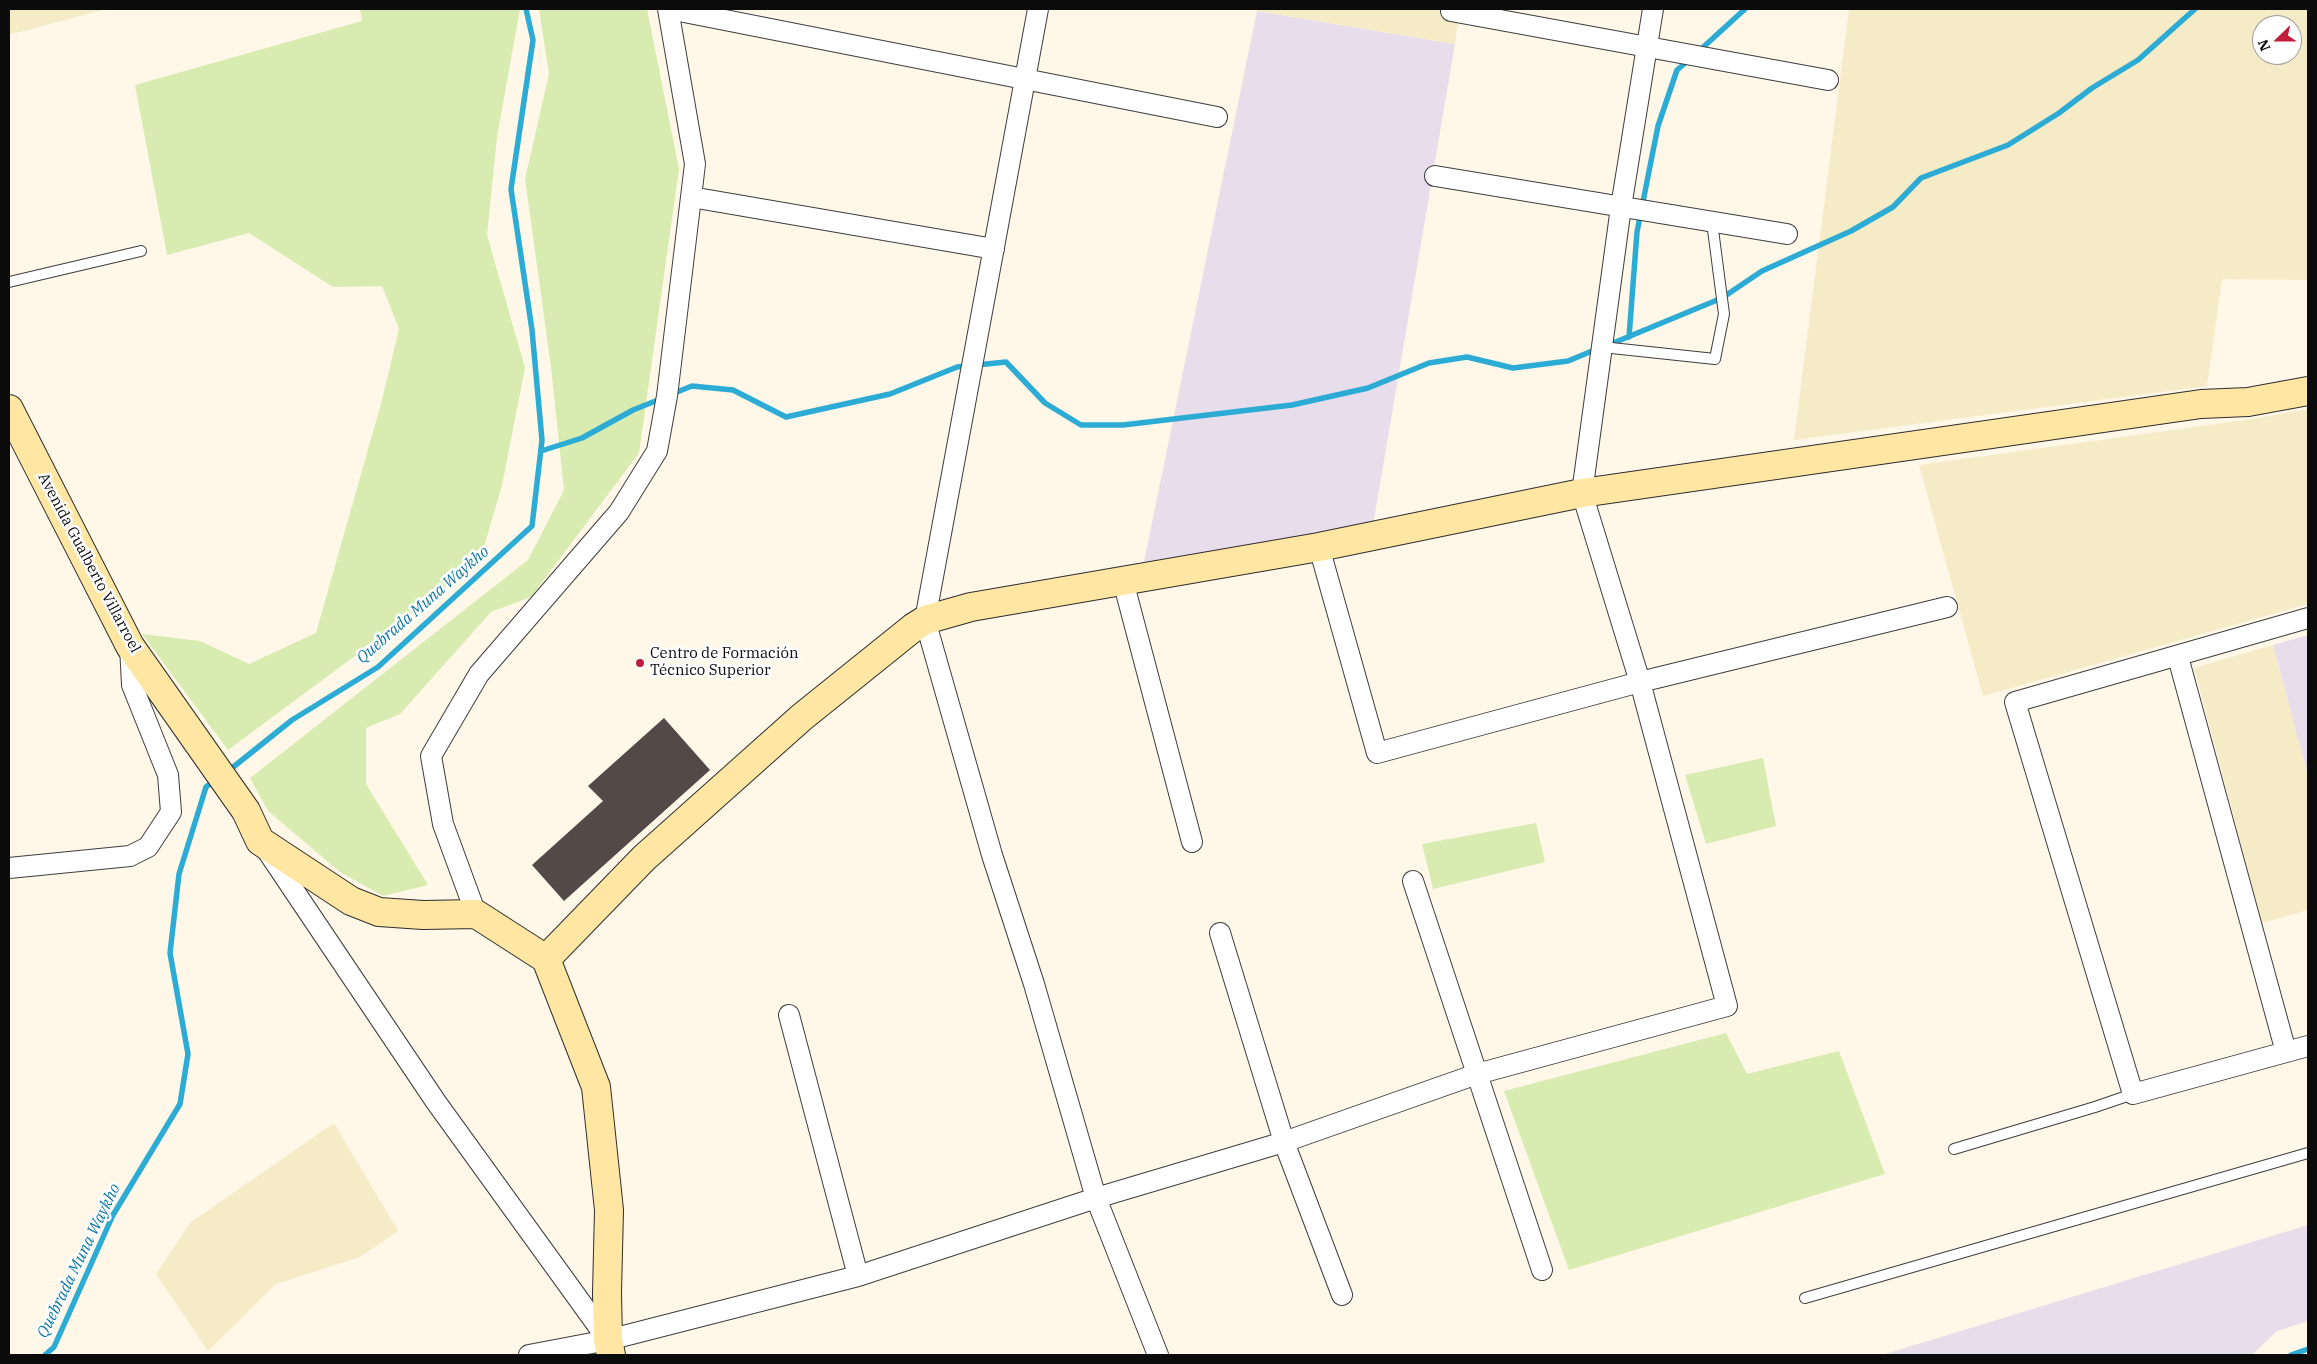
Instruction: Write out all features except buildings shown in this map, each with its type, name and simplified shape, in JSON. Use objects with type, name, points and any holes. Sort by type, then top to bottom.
[{"type":"street","points":[[476,914],[443,824],[431,756],[479,674],[619,512],[657,451],[667,396],[695,164],[668,9],[1217,117]]},
{"type":"street","points":[[1038,9],[925,620],[992,855],[1034,984],[1096,1198],[1158,1355]]},
{"type":"street","points":[[529,1355],[609,1347],[858,1276],[1096,1198],[1284,1142],[1477,1074],[1727,1006],[1640,682],[1582,493],[1621,207],[1653,9]]},
{"type":"street","points":[[1451,11],[1828,80]]},
{"type":"street","points":[[1435,176],[1787,234]]},
{"type":"street","points":[[691,197],[994,249]]},
{"type":"street","points":[[546,959],[651,852],[802,717],[925,620],[971,607],[1319,547],[1582,493],[2201,404],[2248,402],[2308,391]]},
{"type":"street","name":"Avenida Gualberto Villarroel","points":[[12,423],[130,646],[246,811],[260,841]]},
{"type":"street","points":[[1319,547],[1377,753],[1640,682],[1947,607]]},
{"type":"street","points":[[1123,581],[1192,842]]},
{"type":"street","points":[[2308,618],[2178,657],[2015,702],[2133,1094],[2308,1046]]},
{"type":"street","points":[[9,868],[130,856],[148,847],[171,812],[168,775],[132,685],[130,646]]},
{"type":"street","points":[[2178,657],[2286,1052]]},
{"type":"street","points":[[260,841],[351,901],[379,912],[423,915],[476,914],[546,959],[596,1087],[609,1210],[609,1347]]},
{"type":"street","points":[[260,841],[436,1102],[609,1347]]},
{"type":"street","points":[[1413,881],[1542,1270]]},
{"type":"street","points":[[1220,933],[1284,1142],[1342,1295]]},
{"type":"street","points":[[789,1015],[858,1276]]},
{"type":"lane","points":[[1602,347],[1715,359],[1724,314],[1712,222]]},
{"type":"lane","points":[[9,282],[141,250]]},
{"type":"lane","points":[[1954,1149],[2133,1094]]},
{"type":"lane","points":[[1805,1298],[2308,1153]]},
{"type":"shaded area","points":[[9,9],[106,9],[9,35]]},
{"type":"shaded area","points":[[1257,9],[1460,9],[1455,44],[1257,11]]},
{"type":"shaded area","points":[[1849,9],[2308,9],[2308,280],[2222,279],[2207,386],[1794,440]]},
{"type":"shaded area","points":[[1257,11],[1455,44],[1373,525],[1144,562]]},
{"type":"shaded area","points":[[2308,409],[2308,604],[1983,696],[1919,465],[2252,419]]},
{"type":"shaded area","points":[[2308,635],[2308,777],[2273,645]]},
{"type":"shaded area","points":[[2273,645],[2308,777],[2308,910],[2262,923],[2194,668]]},
{"type":"shaded area","points":[[334,1123],[398,1231],[360,1257],[276,1284],[208,1351],[156,1274],[190,1223]]},
{"type":"shaded area","points":[[2308,1225],[2308,1321],[2277,1331],[2252,1355],[1882,1355]]},
{"type":"green space","points":[[360,9],[520,9],[497,137],[487,235],[525,368],[502,485],[479,564],[228,750],[142,634],[200,641],[249,664],[316,633],[382,400],[399,329],[382,286],[333,287],[249,233],[167,255],[135,85],[362,21]]},
{"type":"green space","points":[[539,9],[647,9],[679,169],[639,453],[531,597],[491,612],[400,714],[366,728],[366,784],[428,885],[383,896],[340,872],[268,811],[250,778],[528,560],[564,490],[551,367],[525,179],[549,74]]},
{"type":"green space","points":[[1763,758],[1776,826],[1706,844],[1685,775]]},
{"type":"green space","points":[[1536,823],[1545,862],[1433,889],[1422,844]]},
{"type":"green space","points":[[1726,1033],[1747,1074],[1839,1051],[1885,1174],[1569,1270],[1504,1091]]},
{"type":"waterway","name":"Quebrada Muna Waykho","points":[[227,772],[292,720],[378,667],[532,526],[542,440],[532,330],[511,189],[533,40],[526,9]]},
{"type":"waterway","points":[[1699,51],[1745,9]]},
{"type":"waterway","points":[[1606,346],[1722,298],[1762,271],[1851,231],[1893,207],[1921,178],[2008,145],[2059,113],[2092,88],[2138,60],[2195,9]]},
{"type":"waterway","points":[[1629,337],[1637,232],[1658,126],[1677,70],[1690,59]]},
{"type":"waterway","points":[[672,394],[692,386],[733,390],[786,417],[890,394],[957,367],[1006,362],[1045,403],[1081,425],[1123,425],[1292,405],[1368,388],[1429,363],[1467,357],[1513,368],[1568,361],[1597,349]]},
{"type":"waterway","points":[[541,451],[582,438],[633,410],[663,398]]},
{"type":"waterway","name":"Quebrada Muna Waykho","points":[[45,1355],[54,1347],[113,1215],[180,1104],[188,1054],[170,953],[179,874],[206,787],[215,780]]},
{"type":"waterway","points":[[2291,1355],[2308,1349]]},
{"type":"place","name":"Centro de Formación Técnico Superior","points":[[640,663]]}]
